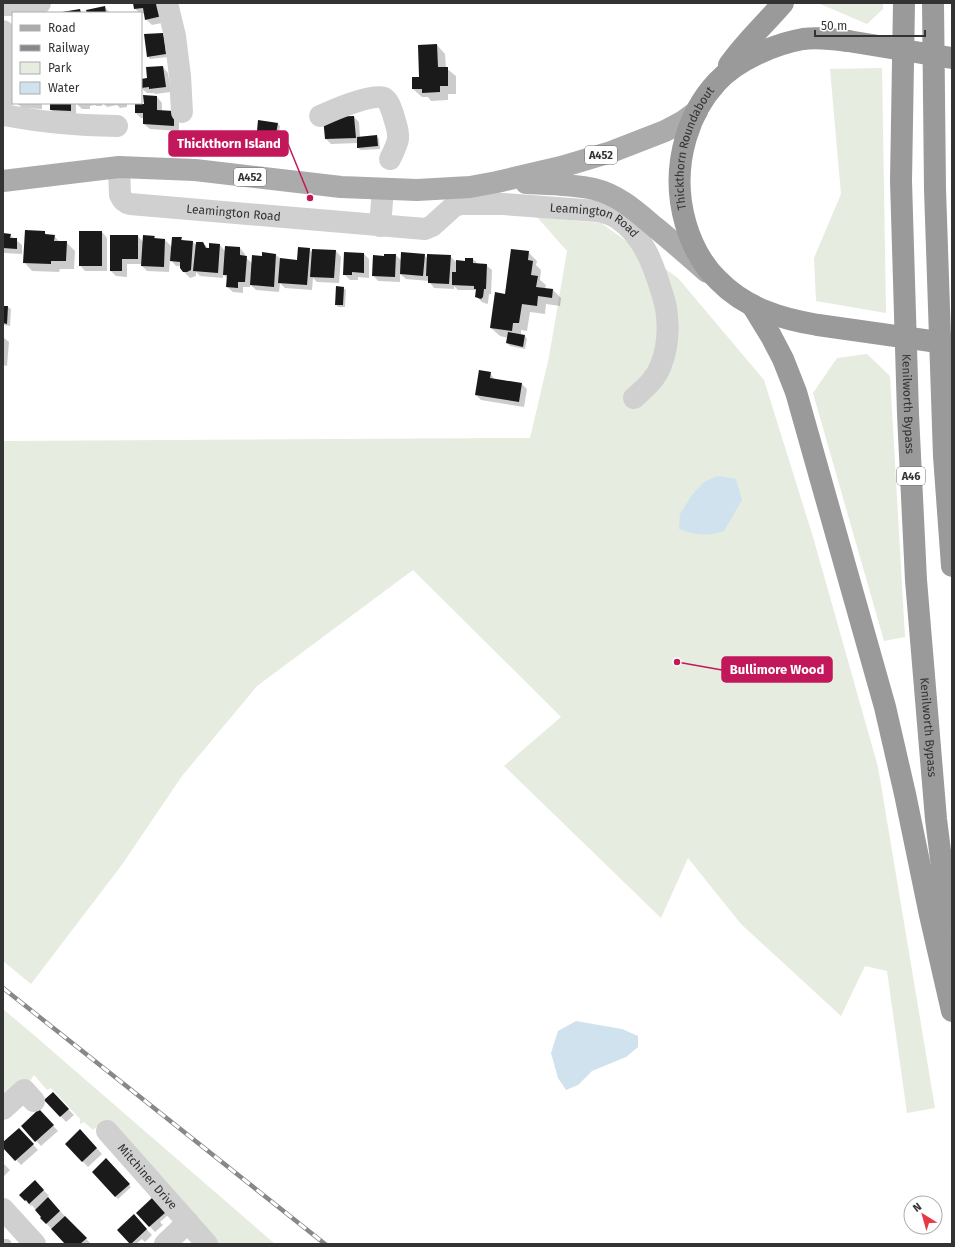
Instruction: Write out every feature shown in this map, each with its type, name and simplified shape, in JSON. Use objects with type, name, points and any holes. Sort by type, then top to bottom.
[{"type":"highway","points":[[718,80],[739,50],[783,3]]},
{"type":"highway","name":"Kenilworth Bypass","points":[[904,3],[901,181],[908,414],[916,564],[936,819],[952,947]]},
{"type":"highway","points":[[933,3],[935,189],[943,449],[952,566]]},
{"type":"highway","name":"Thickthorn Roundabout","points":[[952,58],[848,41],[818,38],[804,39],[775,46],[752,57],[718,80],[697,111],[686,138],[680,165],[680,189],[683,215],[686,227],[696,250],[718,281],[739,297],[766,313],[783,318],[818,325],[952,344]]},
{"type":"highway","points":[[752,305],[783,359],[796,392],[884,707],[905,794],[952,1011]]},
{"type":"main road","name":"Leamington Road","points":[[3,181],[119,167],[195,170],[341,188],[417,190],[470,187],[561,167],[618,150],[665,131],[682,122],[697,111]]},
{"type":"main road","name":"Leamington Road","points":[[497,182],[570,185],[595,190],[618,199],[634,210],[718,281]]},
{"type":"street","points":[[3,5],[40,3]]},
{"type":"street","points":[[167,4],[175,36],[180,76],[182,112]]},
{"type":"street","points":[[3,31],[3,98]]},
{"type":"street","points":[[320,116],[339,108],[377,96],[384,98],[389,103],[397,129],[398,139],[390,159],[380,226]]},
{"type":"street","points":[[12,117],[59,124],[117,126]]},
{"type":"street","name":"Leamington Road","points":[[119,167],[121,199],[130,204],[425,229],[429,228],[452,206],[460,204],[503,204],[608,213],[628,227],[642,244],[650,260],[666,306],[667,342],[661,367],[654,380],[634,398]]},
{"type":"street","points":[[3,1109],[24,1090],[34,1101]]},
{"type":"street","name":"Mitchiner Drive","points":[[107,1131],[206,1243]]},
{"type":"street","points":[[3,1208],[35,1244]]},
{"type":"street","points":[[165,1244],[188,1222]]},
{"type":"green space","points":[[818,3],[883,3],[883,9],[867,24]]},
{"type":"green space","points":[[882,68],[886,313],[816,301],[814,258],[841,194],[830,69]]},
{"type":"green space","points":[[537,217],[601,223],[678,278],[764,380],[813,537],[878,767],[935,1108],[907,1113],[887,971],[865,966],[841,1016],[741,924],[688,858],[661,918],[504,766],[561,717],[413,570],[257,686],[182,776],[121,866],[31,984],[3,961],[3,441],[530,438],[549,357],[567,251]]},
{"type":"green space","points":[[867,354],[890,376],[905,637],[884,641],[813,393],[837,358]]},
{"type":"green space","points":[[3,1009],[275,1244],[207,1244],[100,1124],[93,1130],[84,1122],[80,1124],[80,1119],[51,1088],[47,1090],[34,1075],[24,1090],[3,1109]]},
{"type":"water","points":[[717,476],[736,479],[742,500],[724,531],[711,534],[701,534],[691,533],[679,529],[680,514],[692,495],[704,482]]},
{"type":"water","points":[[576,1021],[622,1029],[638,1036],[638,1047],[626,1057],[592,1071],[578,1085],[566,1090],[558,1078],[551,1053],[558,1031]]},
{"type":"building","points":[[133,3],[160,3],[162,16],[145,20],[143,8],[134,9]]},
{"type":"building","points":[[105,6],[106,12],[87,12],[86,10]]},
{"type":"building","points":[[80,9],[81,12],[62,12]]},
{"type":"building","points":[[163,33],[166,54],[147,57],[144,34]]},
{"type":"building","points":[[437,44],[438,67],[448,67],[448,86],[440,86],[440,92],[422,93],[422,89],[412,89],[412,77],[419,77],[418,45]]},
{"type":"building","points":[[163,66],[166,87],[149,89],[149,87],[142,88],[142,79],[147,78],[146,67]]},
{"type":"building","points":[[143,95],[157,96],[157,110],[174,111],[174,126],[143,124],[143,113],[135,113],[135,104],[144,104]]},
{"type":"building","points":[[50,104],[71,104],[71,111],[50,110]]},
{"type":"building","points":[[354,116],[356,138],[325,139],[323,117]]},
{"type":"building","points":[[258,120],[278,123],[276,134],[257,131]]},
{"type":"building","points":[[377,135],[378,146],[357,148],[357,137]]},
{"type":"building","points":[[25,230],[45,231],[45,234],[55,235],[54,241],[67,241],[66,261],[51,261],[51,264],[23,263]]},
{"type":"building","points":[[79,231],[102,231],[102,266],[79,266]]},
{"type":"building","points":[[3,233],[11,234],[10,238],[17,238],[17,249],[3,248]]},
{"type":"building","points":[[110,235],[138,235],[138,259],[122,259],[122,271],[110,271]]},
{"type":"building","points":[[143,235],[165,239],[164,267],[141,266]]},
{"type":"building","points":[[172,237],[182,237],[181,240],[193,241],[191,270],[187,272],[183,272],[180,268],[180,262],[170,261]]},
{"type":"building","points":[[196,242],[203,242],[206,248],[209,248],[209,243],[220,244],[218,273],[193,271]]},
{"type":"building","points":[[225,246],[240,247],[240,255],[247,256],[245,282],[238,282],[238,288],[226,287],[227,275],[223,275]]},
{"type":"building","points":[[298,247],[310,248],[307,285],[278,283],[280,258],[297,260]]},
{"type":"building","points":[[312,249],[336,250],[334,278],[310,277]]},
{"type":"building","points":[[511,249],[529,251],[528,260],[533,261],[531,275],[538,276],[536,287],[553,289],[552,298],[538,296],[537,306],[522,304],[519,323],[513,323],[512,331],[490,328],[495,292],[505,294]]},
{"type":"building","points":[[262,252],[276,254],[274,287],[250,285],[252,255],[262,256]]},
{"type":"building","points":[[344,252],[364,253],[364,273],[352,272],[352,275],[343,275]]},
{"type":"building","points":[[401,252],[425,254],[423,276],[400,274]]},
{"type":"building","points":[[384,254],[396,254],[395,277],[372,276],[373,255],[384,256]]},
{"type":"building","points":[[427,254],[451,255],[449,284],[428,283],[428,276],[426,276]]},
{"type":"building","points":[[465,258],[473,258],[473,263],[487,264],[486,289],[484,289],[483,297],[481,299],[475,297],[476,289],[474,289],[474,286],[452,285],[452,272],[456,272],[456,260],[465,261]]},
{"type":"building","points":[[336,286],[344,287],[343,305],[335,305]]},
{"type":"building","points":[[3,306],[8,306],[7,324],[3,323]]},
{"type":"building","points":[[508,332],[525,335],[523,347],[506,343]]},
{"type":"building","points":[[479,370],[491,372],[490,378],[522,383],[519,402],[475,395]]},
{"type":"building","points":[[53,1092],[69,1109],[60,1117],[44,1100]]},
{"type":"building","points":[[39,1109],[54,1125],[35,1142],[21,1126]]},
{"type":"building","points":[[19,1128],[34,1144],[15,1161],[3,1148],[3,1142]]},
{"type":"building","points":[[80,1129],[97,1148],[82,1162],[65,1144]]},
{"type":"building","points":[[106,1158],[130,1184],[115,1197],[92,1172]]},
{"type":"building","points":[[35,1180],[44,1190],[29,1204],[19,1195]]},
{"type":"building","points":[[48,1197],[60,1211],[46,1224],[35,1210]]},
{"type":"building","points":[[153,1197],[166,1212],[149,1227],[136,1213]]},
{"type":"building","points":[[134,1214],[147,1229],[130,1244],[117,1230]]},
{"type":"building","points":[[65,1216],[87,1238],[80,1244],[65,1244],[51,1229]]},
{"type":"railway","points":[[3,988],[325,1244]]},
{"type":"place","name":"Thickthorn Island","points":[[310,198]]},
{"type":"place","name":"Bullimore Wood","points":[[677,662]]}]
